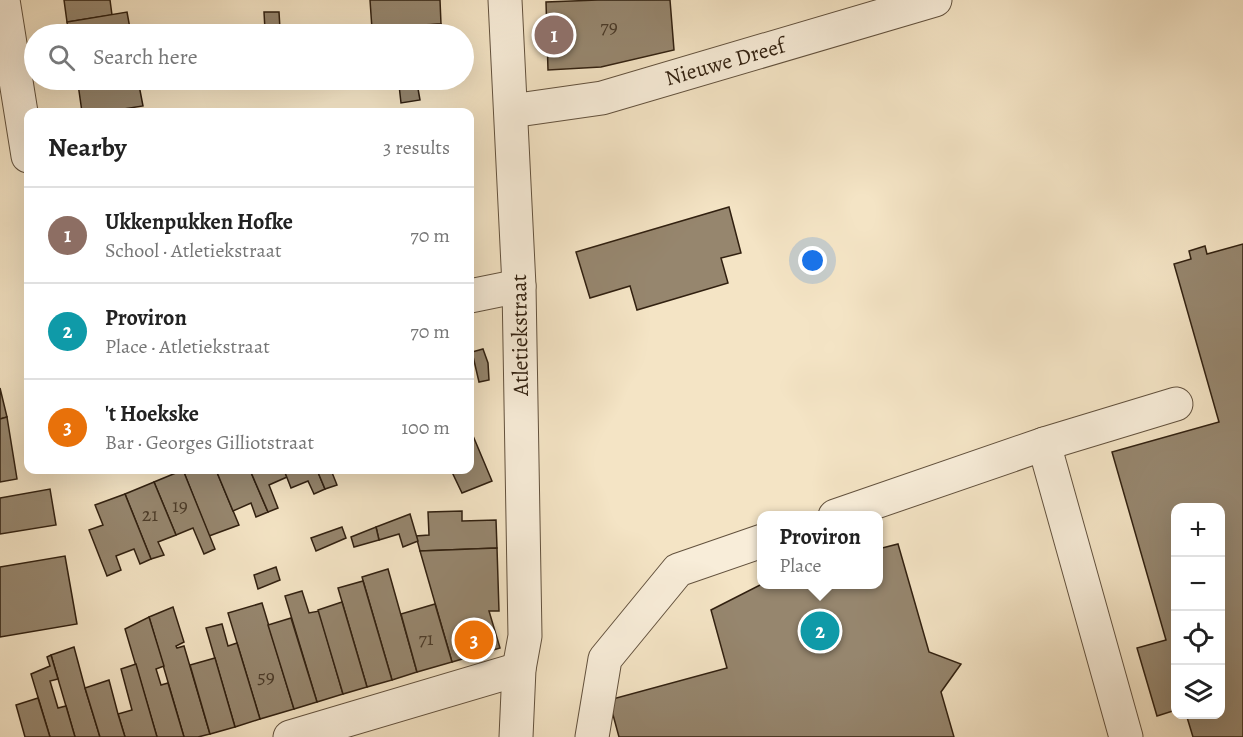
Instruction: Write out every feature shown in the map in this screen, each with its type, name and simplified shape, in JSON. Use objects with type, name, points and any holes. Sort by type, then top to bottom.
[{"type":"street","points":[[3,0],[24,131]]},
{"type":"street","name":"Atletiekstraat","points":[[505,0],[519,286],[525,636],[519,669],[516,737]]},
{"type":"street","name":"Nieuwe Dreef","points":[[511,111],[602,98],[935,0]]},
{"type":"street","points":[[474,295],[519,286]]},
{"type":"street","points":[[850,511],[1044,444],[1176,404]]},
{"type":"street","points":[[1044,444],[1126,737]]},
{"type":"street","points":[[592,737],[605,659],[678,570],[757,543]]},
{"type":"street","points":[[290,737],[385,724],[519,669]]},
{"type":"building","points":[[64,0],[110,0],[112,15],[67,22]]},
{"type":"building","points":[[370,0],[440,0],[441,24],[372,24]]},
{"type":"building","points":[[670,0],[674,50],[601,67],[548,70],[546,2]]},
{"type":"building","points":[[127,12],[129,24],[67,24],[67,22]]},
{"type":"building","points":[[264,12],[279,12],[280,24],[265,24]]},
{"type":"building","points":[[79,90],[140,90],[143,106],[130,108],[81,108]]},
{"type":"building","points":[[400,90],[418,90],[420,100],[401,103]]},
{"type":"building","points":[[729,207],[741,253],[721,258],[728,283],[637,310],[630,286],[590,298],[576,252]]},
{"type":"building","points":[[1243,244],[1243,737],[1193,737],[1188,719],[1225,719],[1225,503],[1171,503],[1171,712],[1157,716],[1137,648],[1166,640],[1112,452],[1219,422],[1174,264],[1191,259],[1189,251],[1205,246],[1207,254]]},
{"type":"building","points":[[483,349],[488,363],[489,380],[479,382],[474,351]]},
{"type":"building","points":[[0,388],[7,417],[0,419]]},
{"type":"building","points":[[7,417],[17,479],[0,482],[0,419]]},
{"type":"building","points":[[474,438],[492,481],[462,493],[453,474],[474,474]]},
{"type":"building","points":[[173,474],[185,474],[215,549],[204,554],[193,528],[176,535],[154,482]]},
{"type":"building","points":[[185,474],[218,474],[239,525],[209,536]]},
{"type":"building","points":[[218,474],[252,474],[268,512],[256,517],[251,503],[233,511]]},
{"type":"building","points":[[252,474],[286,474],[287,477],[269,485],[278,508],[268,512]]},
{"type":"building","points":[[286,474],[319,474],[325,489],[314,494],[308,481],[291,488]]},
{"type":"building","points":[[319,474],[333,474],[337,485],[325,489]]},
{"type":"building","points":[[154,482],[176,535],[158,542],[164,555],[151,559],[125,494]]},
{"type":"building","points":[[50,489],[56,525],[0,534],[0,498]]},
{"type":"building","points":[[125,494],[151,559],[140,564],[134,549],[116,556],[121,570],[107,576],[89,530],[103,525],[95,505]]},
{"type":"building","points":[[462,511],[462,521],[496,520],[497,548],[420,551],[416,536],[429,535],[428,512]]},
{"type":"building","points":[[410,514],[418,541],[403,547],[399,534],[379,540],[376,527]]},
{"type":"building","points":[[342,527],[346,538],[316,551],[311,538]]},
{"type":"building","points":[[376,527],[379,540],[354,547],[351,537]]},
{"type":"building","points":[[898,544],[929,652],[961,664],[941,692],[954,737],[619,737],[609,700],[727,668],[711,610],[757,587],[757,589],[883,589],[883,548]]},
{"type":"building","points":[[497,548],[499,611],[489,611],[500,648],[452,662],[420,551]]},
{"type":"building","points":[[65,556],[77,624],[0,637],[0,567]]},
{"type":"building","points":[[276,567],[280,580],[258,589],[254,575]]},
{"type":"building","points":[[388,569],[417,672],[392,680],[362,577]]},
{"type":"building","points":[[363,581],[392,680],[367,687],[338,588]]},
{"type":"building","points":[[302,591],[309,613],[319,611],[343,694],[317,702],[285,596]]},
{"type":"building","points":[[342,602],[367,687],[343,694],[318,610]]},
{"type":"building","points":[[262,603],[294,709],[260,719],[228,613]]},
{"type":"building","points":[[435,604],[452,662],[417,672],[401,614]]},
{"type":"building","points":[[173,607],[184,642],[176,646],[177,648],[184,646],[210,734],[198,737],[184,737],[149,617]]},
{"type":"building","points":[[149,617],[164,666],[156,669],[161,685],[168,683],[184,737],[157,737],[125,629]]},
{"type":"building","points":[[291,618],[317,702],[294,709],[268,625]]},
{"type":"building","points":[[222,624],[228,646],[237,643],[260,719],[235,727],[206,628]]},
{"type":"building","points":[[74,647],[100,737],[75,737],[51,655]]},
{"type":"building","points":[[51,655],[58,679],[50,681],[58,708],[66,706],[75,737],[50,737],[31,674],[50,666],[47,657]]},
{"type":"building","points":[[215,658],[235,727],[210,734],[190,665]]},
{"type":"building","points":[[136,664],[157,737],[125,737],[118,714],[132,710],[121,669]]},
{"type":"building","points":[[109,680],[125,737],[100,737],[85,688]]},
{"type":"building","points":[[38,698],[50,737],[25,737],[16,705]]},
{"type":"place","name":"Ukkenpukken Hofke","points":[[554,35]]},
{"type":"place","name":"Proviron","points":[[820,631]]},
{"type":"place","name":"'t Hoekske","points":[[474,640]]}]
